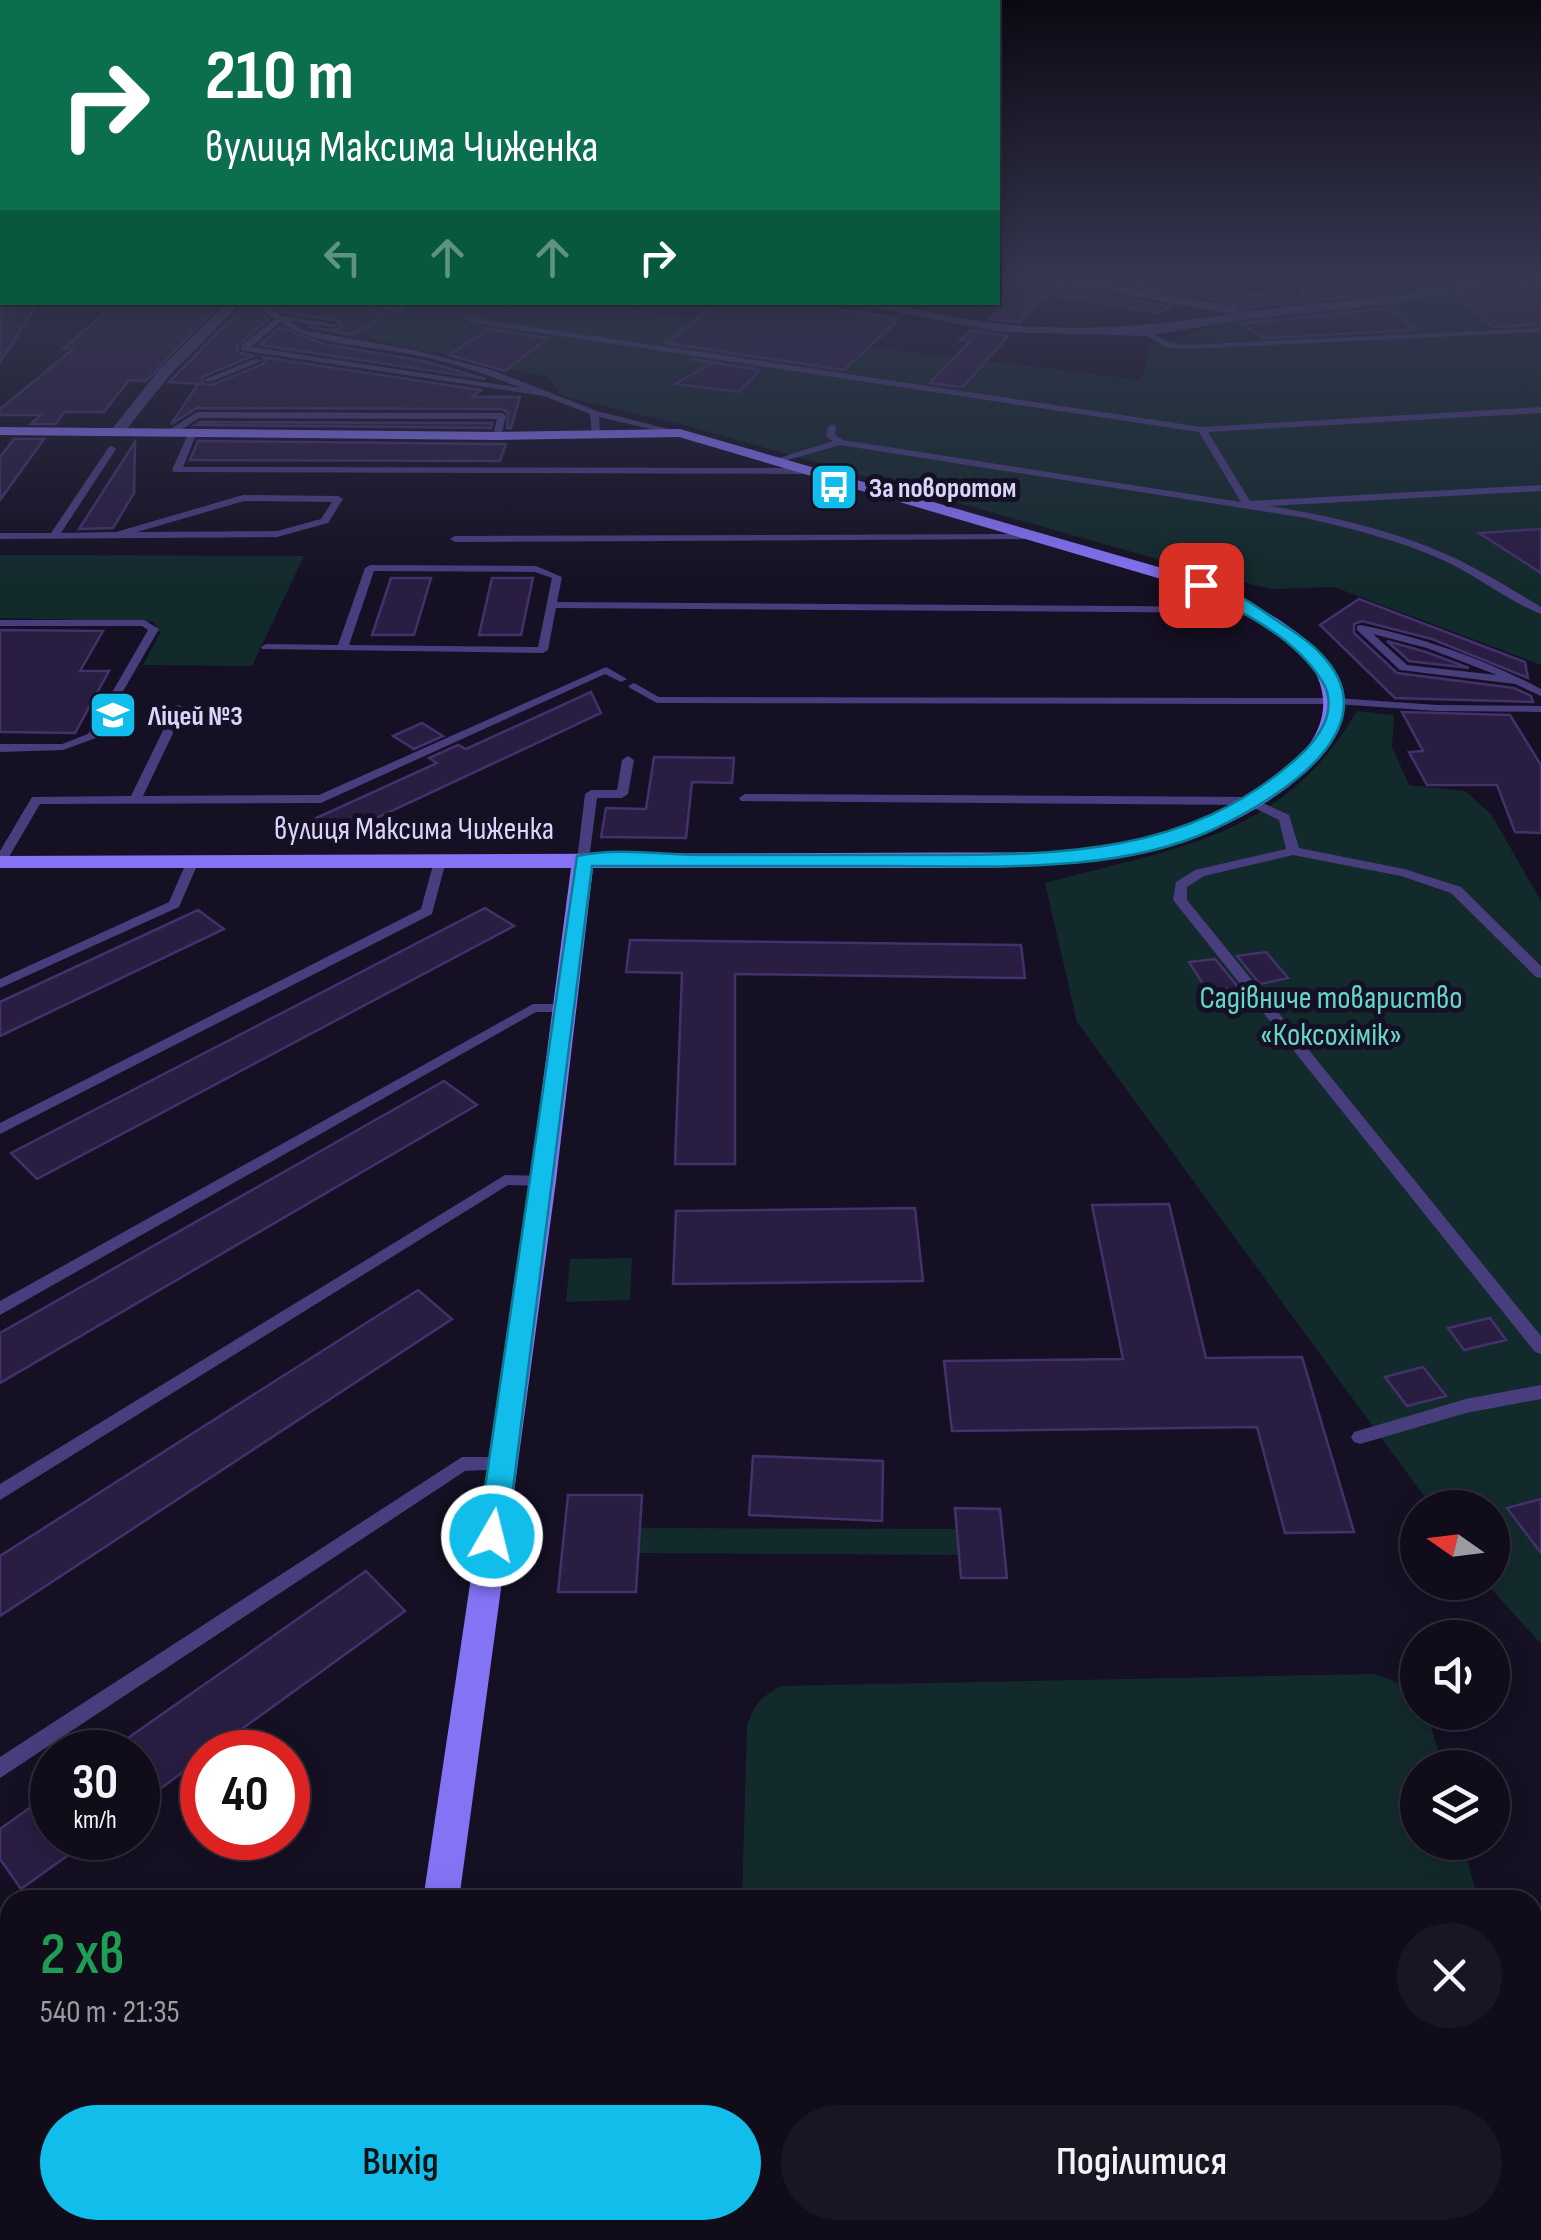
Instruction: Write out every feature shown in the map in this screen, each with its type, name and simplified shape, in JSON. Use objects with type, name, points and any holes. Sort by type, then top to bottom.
[{"type":"street","points":[[115,440],[161,378]]},
{"type":"street","points":[[0,431],[115,440],[172,432],[497,436],[680,433],[1207,588],[1252,610],[1314,655],[1334,686],[1336,701]]},
{"type":"street","name":"вулиця Максима Чиженка","points":[[0,862],[1049,861],[1137,846],[1204,826],[1250,801],[1283,780],[1322,746],[1336,717],[1336,701]]},
{"type":"street","points":[[442,1890],[543,1182],[562,1008],[584,860]]},
{"type":"lane","points":[[207,380],[213,378]]},
{"type":"lane","points":[[432,378],[545,394]]},
{"type":"lane","points":[[504,378],[594,413],[680,433]]},
{"type":"lane","points":[[854,378],[1202,430],[1541,410]]},
{"type":"lane","points":[[594,413],[596,433]]},
{"type":"lane","points":[[172,432],[197,415],[502,416],[497,436]]},
{"type":"lane","points":[[832,426],[830,436],[840,442],[1247,504],[1404,542],[1451,560],[1541,611]]},
{"type":"lane","points":[[1202,430],[1247,504]]},
{"type":"lane","points":[[193,432],[177,470],[809,471]]},
{"type":"lane","points":[[54,536],[115,440]]},
{"type":"lane","points":[[774,460],[840,442]]},
{"type":"lane","points":[[736,471],[756,462],[752,454]]},
{"type":"lane","points":[[1247,504],[1541,488]]},
{"type":"lane","points":[[0,536],[277,534],[325,521],[338,499],[243,498],[117,535]]},
{"type":"lane","points":[[952,536],[972,528],[970,518],[963,514]]},
{"type":"lane","points":[[455,539],[1040,536]]},
{"type":"lane","points":[[266,647],[342,648],[543,650],[557,578],[536,568],[370,568],[342,648]]},
{"type":"lane","points":[[1191,610],[1214,599],[1207,588]]},
{"type":"lane","points":[[552,605],[1252,610]]},
{"type":"lane","points":[[0,623],[144,623],[154,629],[92,736],[63,746],[0,748]]},
{"type":"lane","points":[[1518,681],[1404,668],[1361,628],[1409,637],[1460,653],[1518,681],[1541,693]]},
{"type":"lane","points":[[0,862],[36,800],[321,799],[606,670],[620,679]]},
{"type":"lane","points":[[634,686],[657,700],[1336,701],[1437,708],[1541,709]]},
{"type":"lane","points":[[136,800],[178,708]]},
{"type":"lane","points":[[584,860],[591,794],[622,794],[628,760]]},
{"type":"lane","points":[[745,798],[1250,801],[1285,818],[1293,851]]},
{"type":"lane","points":[[1541,974],[1456,890],[1404,873],[1293,851],[1200,873],[1181,885],[1180,900],[1541,1348]]},
{"type":"lane","points":[[0,984],[174,904],[193,861]]},
{"type":"lane","points":[[0,1129],[427,911],[440,861]]},
{"type":"lane","points":[[0,1309],[533,1008],[562,1008]]},
{"type":"lane","points":[[0,1493],[506,1180],[543,1182]]},
{"type":"lane","points":[[1360,1437],[1466,1406],[1541,1392]]},
{"type":"lane","points":[[0,1769],[462,1464],[503,1464]]},
{"type":"green space","points":[[548,378],[1121,378],[1541,378],[1541,665],[1334,587],[1271,589],[1213,575],[688,426],[562,396]]},
{"type":"green space","points":[[0,555],[304,556],[252,666],[143,665],[160,633],[154,622],[0,618]]},
{"type":"green space","name":"Садівниче товариство «Коксохімік»","points":[[1357,711],[1394,715],[1392,747],[1409,785],[1465,791],[1491,814],[1541,901],[1541,1644],[1501,1600],[1510,1600],[1510,1490],[1420,1490],[1077,1022],[1045,883],[1181,847],[1222,831],[1260,812],[1295,787],[1328,753]]},
{"type":"green space","points":[[632,1258],[630,1300],[566,1302],[570,1259]]},
{"type":"green space","points":[[568,1495],[642,1495],[641,1528],[956,1529],[955,1508],[1000,1509],[1007,1578],[961,1578],[958,1555],[639,1553],[636,1592],[558,1592]]},
{"type":"green space","points":[[1372,1674],[1400,1684],[1400,1730],[1432,1730],[1438,1750],[1400,1750],[1400,1860],[1467,1860],[1475,1890],[742,1890],[747,1726],[752,1712],[781,1686]]},
{"type":"building","points":[[38,378],[149,378],[146,381],[129,380],[104,412],[64,412],[56,424],[31,424],[41,415],[0,415],[0,409]]},
{"type":"building","points":[[173,378],[202,378],[202,384],[211,385],[229,378],[398,378],[481,390],[472,397],[520,397],[511,428],[507,428],[508,413],[502,409],[197,408],[171,424],[198,384],[169,382]]},
{"type":"building","points":[[686,378],[753,378],[739,392],[675,384]]},
{"type":"building","points":[[935,378],[971,378],[963,387],[930,383]]},
{"type":"building","points":[[492,423],[491,428],[195,425]]},
{"type":"building","points":[[14,439],[44,439],[0,500],[0,457]]},
{"type":"building","points":[[198,441],[506,444],[500,461],[190,460]]},
{"type":"building","points":[[135,442],[134,493],[113,528],[79,529]]},
{"type":"building","points":[[1541,529],[1541,573],[1479,533]]},
{"type":"building","points":[[391,578],[431,578],[414,635],[372,635]]},
{"type":"building","points":[[492,578],[533,578],[521,635],[479,635]]},
{"type":"building","points":[[1359,599],[1525,662],[1528,678],[1432,639],[1362,621],[1354,624],[1354,633],[1397,673],[1514,688],[1531,696],[1533,702],[1395,698],[1320,625]]},
{"type":"building","points":[[0,630],[103,631],[80,671],[109,671],[75,733],[0,732]]},
{"type":"building","points":[[1387,641],[1426,652],[1469,668],[1409,661]]},
{"type":"building","points":[[591,692],[601,713],[368,822],[295,843],[290,830],[437,763],[429,758],[458,745],[466,749]]},
{"type":"building","points":[[1402,712],[1510,715],[1541,765],[1541,833],[1515,832],[1497,785],[1427,785],[1409,752],[1423,751]]},
{"type":"building","points":[[422,723],[443,736],[414,749],[393,736]]},
{"type":"building","points":[[654,757],[734,758],[732,783],[692,782],[686,838],[601,837],[606,808],[646,809]]},
{"type":"building","points":[[485,908],[514,926],[37,1179],[11,1153]]},
{"type":"building","points":[[198,910],[224,929],[0,1036],[0,1002]]},
{"type":"building","points":[[630,940],[1021,945],[1025,978],[735,974],[735,1164],[675,1164],[682,973],[626,972]]},
{"type":"building","points":[[1266,952],[1288,978],[1260,984],[1237,956]]},
{"type":"building","points":[[1215,959],[1238,987],[1208,992],[1189,962]]},
{"type":"building","points":[[444,1081],[477,1105],[0,1383],[0,1333]]},
{"type":"building","points":[[1169,1204],[1206,1358],[1302,1357],[1354,1532],[1285,1533],[1257,1427],[952,1431],[944,1361],[1123,1359],[1092,1205]]},
{"type":"building","points":[[915,1208],[923,1281],[673,1284],[676,1211]]},
{"type":"building","points":[[418,1290],[452,1319],[0,1616],[0,1556]]},
{"type":"building","points":[[1490,1318],[1506,1340],[1464,1350],[1448,1328]]},
{"type":"building","points":[[1423,1367],[1446,1396],[1407,1406],[1385,1377]]},
{"type":"building","points":[[753,1456],[883,1461],[882,1521],[749,1515]]},
{"type":"building","points":[[568,1495],[642,1495],[636,1592],[558,1592]]},
{"type":"building","points":[[1541,1499],[1541,1553],[1510,1512],[1510,1507]]},
{"type":"building","points":[[955,1508],[1000,1509],[1007,1578],[961,1578]]},
{"type":"building","points":[[366,1571],[405,1611],[240,1730],[180,1730],[180,1774],[160,1789],[160,1730],[139,1730]]},
{"type":"building","points":[[30,1808],[30,1860],[61,1860],[21,1889],[0,1859],[0,1829]]},
{"type":"place","name":"За поворотом","points":[[834,487]]},
{"type":"place","name":"Ліцей №3","points":[[113,715]]},
{"type":"route","points":[[492,1536],[584,860],[1049,861],[1137,846],[1204,826],[1283,780],[1322,746],[1336,717],[1336,701],[1334,686],[1314,655],[1252,610],[1201,585]]}]
